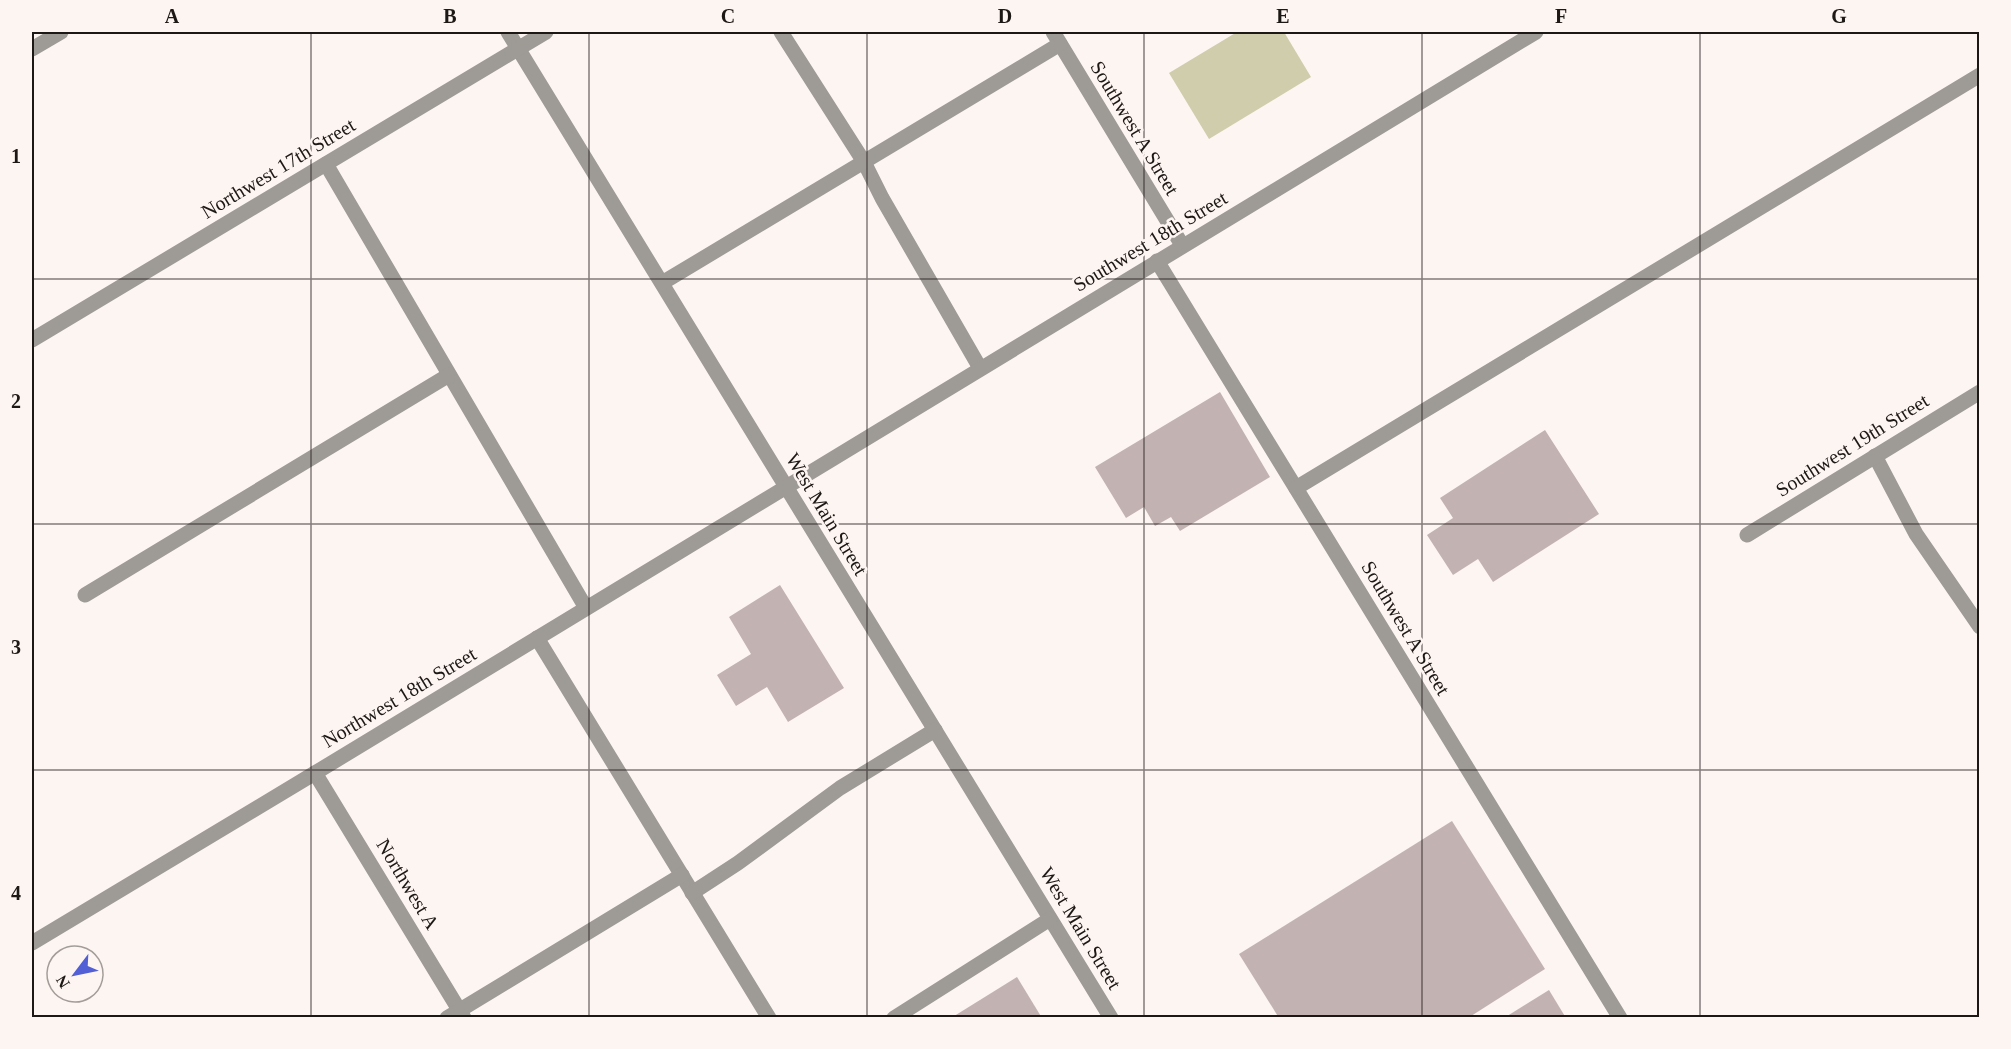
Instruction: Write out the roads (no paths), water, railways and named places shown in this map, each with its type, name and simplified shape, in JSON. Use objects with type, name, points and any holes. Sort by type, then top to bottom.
[{"type":"street","points":[[32,49],[61,32]]},
{"type":"street","name":"West Main Street","points":[[508,32],[1111,1017]]},
{"type":"street","name":"Northwest 17th Street","points":[[32,340],[546,32]]},
{"type":"street","points":[[781,32],[864,162],[882,198],[980,368]]},
{"type":"street","name":"Southwest 18th Street","points":[[786,486],[1536,32]]},
{"type":"street","points":[[662,283],[864,162],[1056,38]]},
{"type":"street","name":"Southwest A Street","points":[[1056,38],[1182,245]]},
{"type":"street","points":[[1296,488],[1980,75]]},
{"type":"street","points":[[326,164],[586,608]]},
{"type":"street","name":"Southwest A Street","points":[[1157,261],[1620,1017]]},
{"type":"street","points":[[85,595],[449,375]]},
{"type":"street","name":"Southwest 19th Street","points":[[1747,535],[1980,392]]},
{"type":"street","points":[[1875,456],[1916,534],[1980,627]]},
{"type":"street","name":"Northwest 18th Street","points":[[32,943],[786,486]]},
{"type":"street","points":[[537,638],[769,1017]]},
{"type":"street","points":[[692,893],[738,863],[840,788],[935,730]]},
{"type":"street","name":"Northwest A","points":[[315,773],[457,1015]]},
{"type":"street","points":[[457,1015],[682,874]]},
{"type":"street","points":[[894,1017],[1050,918]]}]
